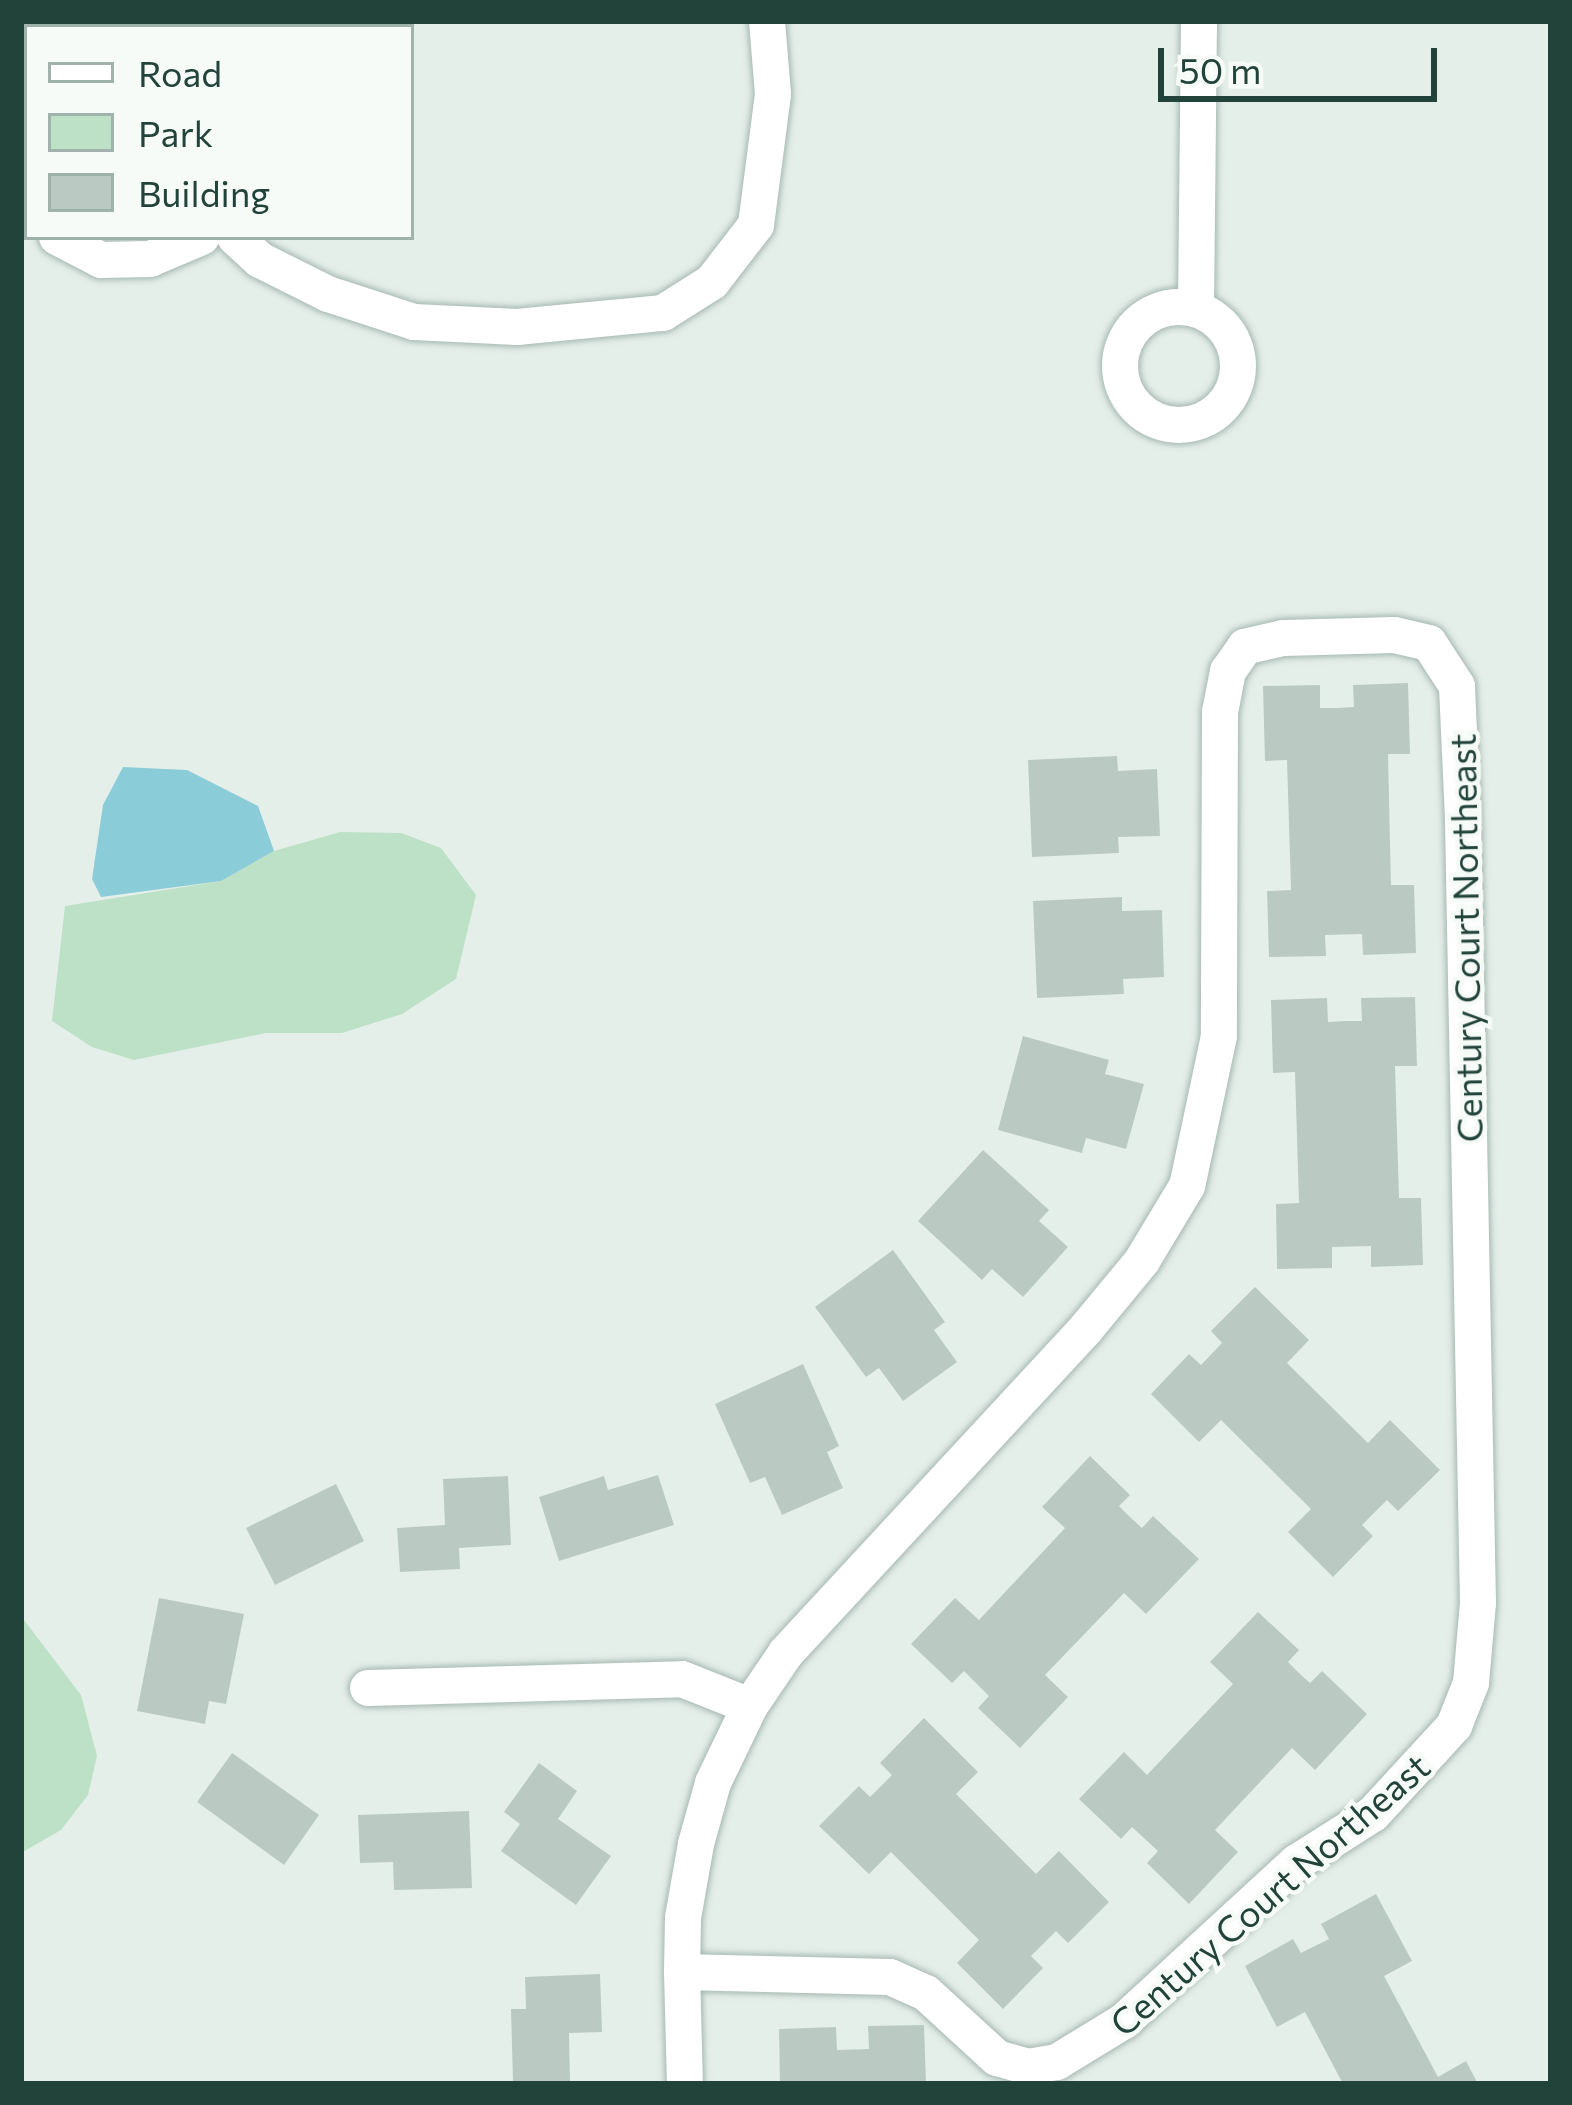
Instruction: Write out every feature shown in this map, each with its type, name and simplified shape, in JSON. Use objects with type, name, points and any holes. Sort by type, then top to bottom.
[{"type":"street","points":[[238,240],[260,260],[328,294],[414,322],[517,327],[663,313],[712,282],[756,225],[773,94],[767,21]]},
{"type":"street","points":[[1196,308],[1199,21]]},
{"type":"street","points":[[63,240],[101,260],[150,259],[195,240]]},
{"type":"street","name":"Century Court Northeast","points":[[682,1972],[890,1977],[926,1993],[997,2058],[1028,2067],[1057,2062],[1124,2021],[1296,1863],[1373,1814],[1454,1726],[1471,1683],[1478,1603],[1463,842],[1457,686],[1430,643],[1394,635],[1282,638],[1237,656],[1220,712],[1215,1077],[1187,1186],[1142,1261],[1085,1330],[786,1653],[749,1706]]},
{"type":"street","points":[[368,1688],[682,1679],[749,1706],[713,1783],[696,1844],[682,1972],[685,2084]]},
{"type":"green space","points":[[340,832],[401,833],[441,848],[476,895],[456,979],[402,1014],[342,1033],[266,1033],[134,1060],[92,1047],[52,1021],[65,906],[221,881],[274,851]]},
{"type":"green space","points":[[21,1616],[81,1695],[97,1756],[88,1795],[61,1830],[21,1853]]},
{"type":"water","points":[[123,767],[187,770],[258,806],[274,851],[221,881],[101,897],[92,879],[103,805]]},
{"type":"building","points":[[1408,683],[1410,754],[1388,754],[1391,885],[1414,885],[1416,953],[1363,955],[1362,934],[1325,935],[1326,956],[1269,957],[1267,891],[1291,890],[1287,760],[1265,761],[1263,686],[1320,685],[1320,708],[1337,708],[1354,707],[1353,685]]},
{"type":"building","points":[[1117,756],[1118,771],[1157,769],[1160,836],[1118,837],[1119,853],[1032,857],[1028,760]]},
{"type":"building","points":[[1122,897],[1122,911],[1162,910],[1164,977],[1123,979],[1124,994],[1037,998],[1033,901]]},
{"type":"building","points":[[1415,997],[1417,1066],[1395,1066],[1399,1198],[1421,1198],[1423,1265],[1371,1267],[1371,1246],[1332,1247],[1332,1268],[1277,1269],[1276,1204],[1299,1203],[1295,1072],[1273,1073],[1271,1000],[1327,998],[1328,1022],[1362,1021],[1361,998]]},
{"type":"building","points":[[1023,1036],[1109,1060],[1105,1074],[1144,1084],[1126,1149],[1086,1138],[1082,1153],[998,1130]]},
{"type":"building","points":[[983,1150],[1049,1210],[1039,1221],[1068,1247],[1023,1297],[992,1269],[982,1280],[918,1221]]},
{"type":"building","points":[[893,1250],[945,1322],[934,1330],[957,1362],[903,1401],[879,1368],[866,1377],[815,1307]]},
{"type":"building","points":[[1255,1287],[1309,1340],[1287,1363],[1368,1443],[1390,1420],[1440,1470],[1398,1511],[1387,1500],[1362,1525],[1373,1536],[1333,1577],[1288,1532],[1311,1509],[1221,1420],[1199,1442],[1151,1394],[1189,1354],[1201,1365],[1222,1343],[1211,1331]]},
{"type":"building","points":[[803,1364],[839,1446],[827,1452],[843,1488],[782,1515],[765,1477],[750,1483],[715,1404]]},
{"type":"building","points":[[1090,1456],[1130,1495],[1119,1506],[1130,1517],[1142,1528],[1153,1516],[1199,1559],[1146,1614],[1124,1593],[1045,1675],[1068,1697],[1020,1748],[978,1708],[989,1696],[964,1671],[952,1683],[911,1644],[955,1598],[979,1620],[1065,1528],[1042,1507]]},
{"type":"building","points":[[658,1475],[674,1525],[559,1561],[539,1497],[604,1476],[608,1490]]},
{"type":"building","points":[[508,1476],[511,1545],[459,1548],[460,1569],[400,1572],[397,1528],[445,1525],[443,1479]]},
{"type":"building","points":[[336,1484],[364,1541],[275,1585],[246,1528]]},
{"type":"building","points":[[159,1598],[244,1614],[226,1704],[209,1701],[205,1724],[137,1711]]},
{"type":"building","points":[[1258,1612],[1299,1650],[1288,1662],[1299,1673],[1310,1683],[1322,1671],[1367,1714],[1315,1770],[1292,1748],[1215,1830],[1238,1852],[1189,1904],[1147,1863],[1158,1851],[1132,1827],[1121,1839],[1079,1799],[1124,1752],[1147,1775],[1233,1684],[1210,1662]]},
{"type":"building","points":[[924,1718],[978,1772],[956,1794],[1036,1874],[1059,1851],[1109,1902],[1068,1943],[1056,1931],[1031,1956],[1043,1968],[1003,2009],[957,1963],[979,1940],[891,1852],[869,1874],[819,1826],[859,1786],[870,1797],[892,1775],[880,1763]]},
{"type":"building","points":[[232,1753],[319,1815],[284,1865],[197,1802]]},
{"type":"building","points":[[539,1763],[577,1791],[558,1819],[611,1856],[576,1905],[501,1851],[520,1824],[504,1812]]},
{"type":"building","points":[[469,1811],[472,1888],[394,1890],[393,1862],[360,1863],[358,1815]]},
{"type":"building","points":[[1376,1894],[1412,1961],[1384,1976],[1438,2077],[1466,2061],[1478,2084],[1343,2084],[1305,2012],[1277,2027],[1245,1966],[1293,1939],[1301,1953],[1329,1939],[1321,1924]]},
{"type":"building","points":[[600,1974],[602,2032],[569,2033],[570,2081],[513,2082],[511,2009],[526,2009],[525,1977]]},
{"type":"building","points":[[924,2025],[926,2084],[780,2084],[779,2029],[836,2027],[837,2050],[869,2049],[868,2026]]}]
